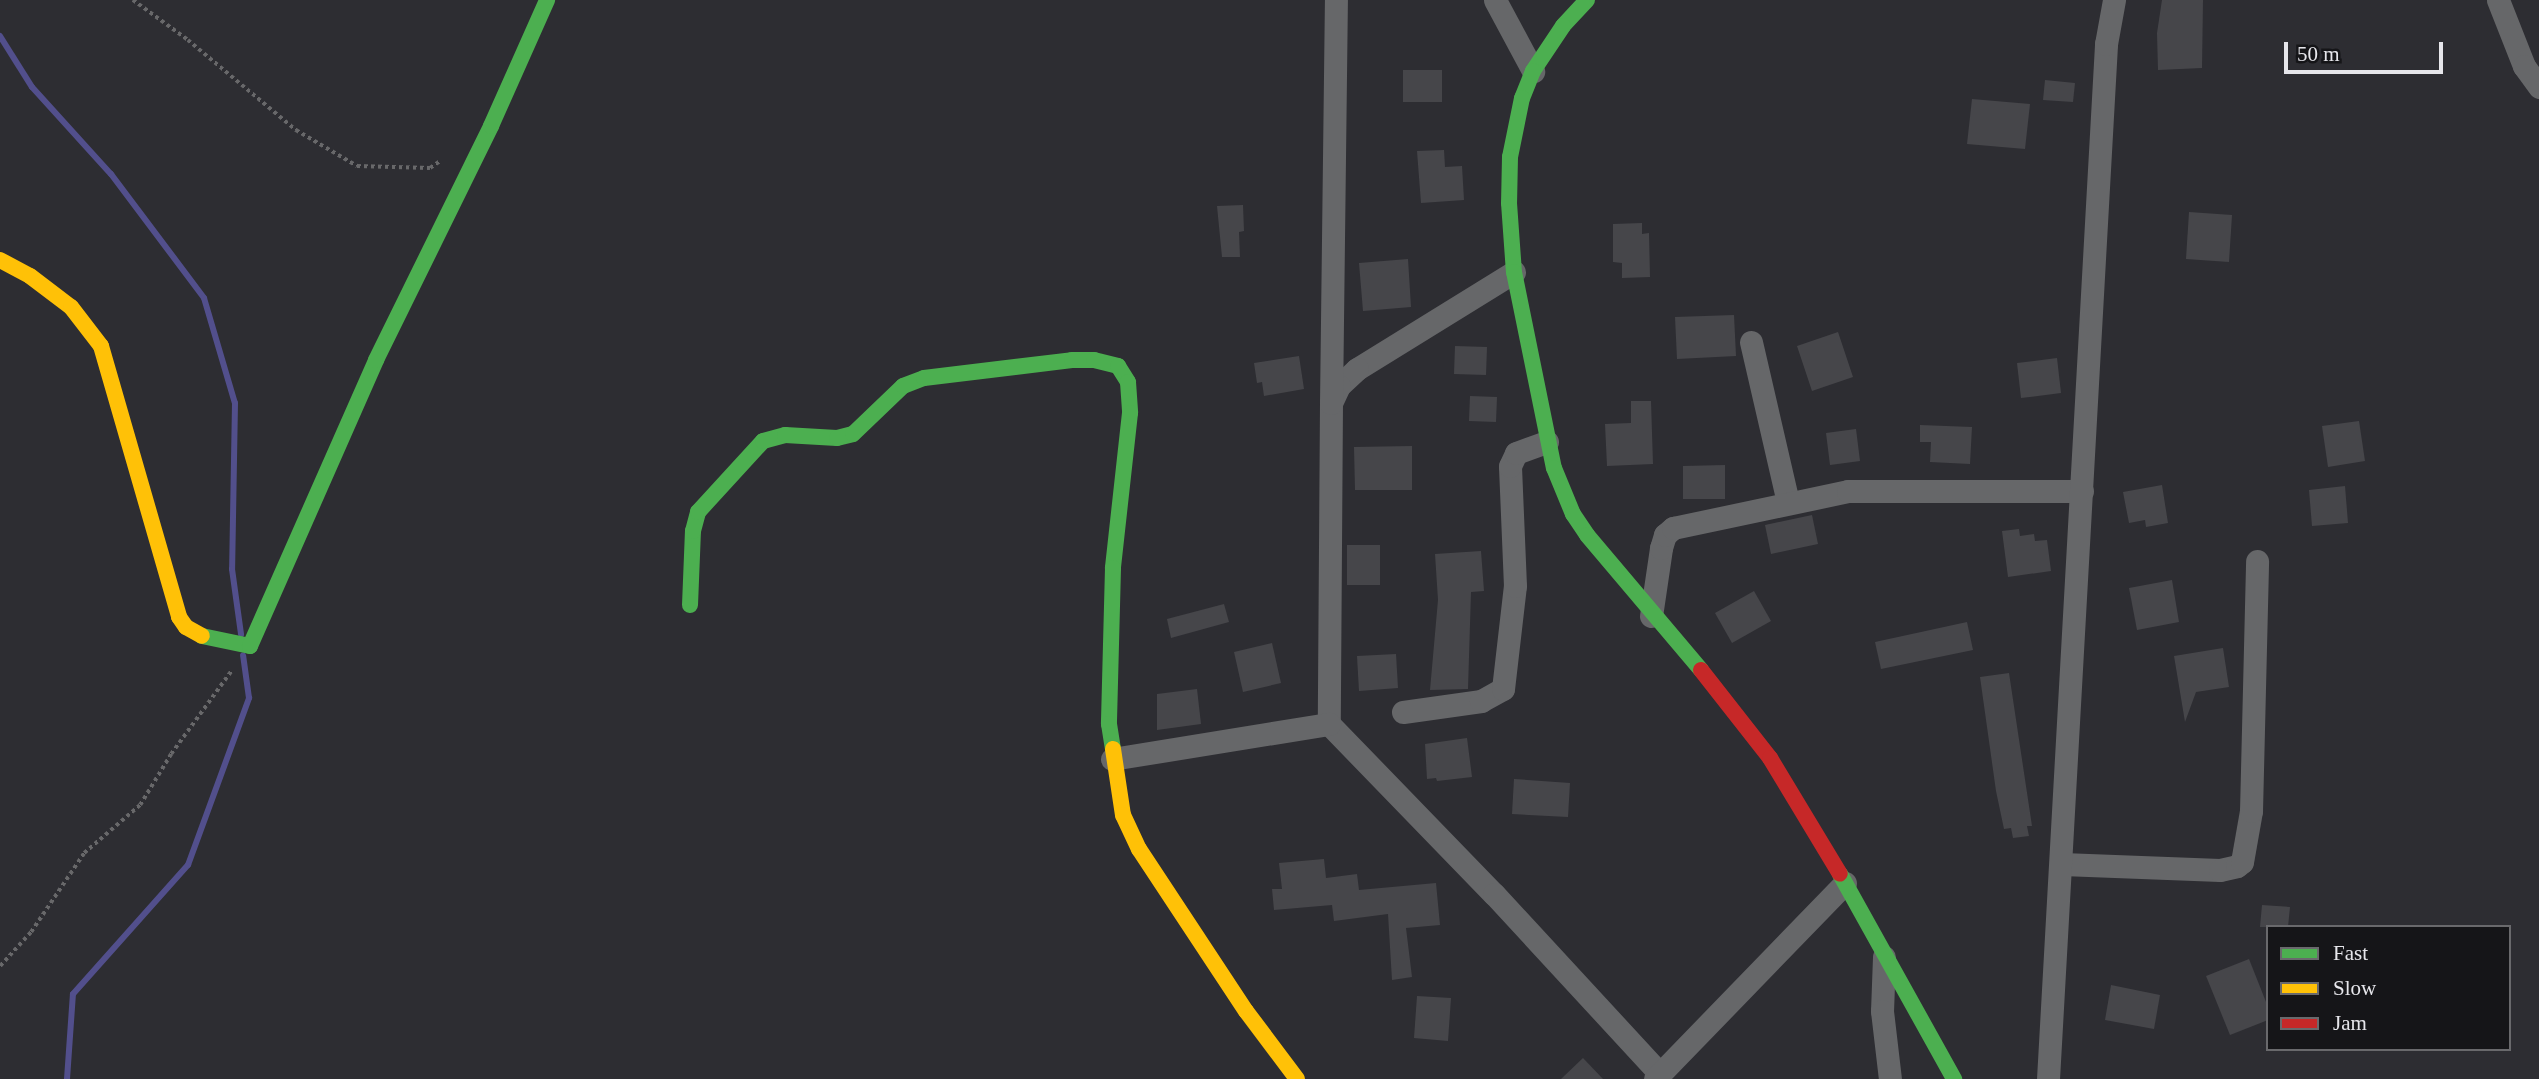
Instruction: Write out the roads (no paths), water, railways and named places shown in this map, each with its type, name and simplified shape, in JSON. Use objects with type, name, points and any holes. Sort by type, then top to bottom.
[{"type":"street","points":[[0,260],[30,276],[71,307],[101,346],[179,617],[186,627],[207,639],[250,646],[376,360],[491,126],[547,0]]},
{"type":"street","points":[[1331,403],[1336,0]]},
{"type":"street","points":[[1495,0],[1533,71]]},
{"type":"street","points":[[1562,0],[1563,26]]},
{"type":"street","points":[[1587,0],[1563,26],[1533,71],[1522,98],[1510,157],[1509,203],[1514,272],[1547,442],[1573,514],[1651,616],[1736,712],[1770,758],[1845,883],[1954,1079]]},
{"type":"street","points":[[2048,1079],[2106,44],[2114,0]]},
{"type":"street","points":[[2498,0],[2524,66],[2539,87]]},
{"type":"street","points":[[1514,272],[1357,369],[1339,386],[1331,403],[1328,416],[1329,724],[1494,894],[1658,1077],[1845,883]]},
{"type":"street","points":[[1751,342],[1788,502]]},
{"type":"street","points":[[690,605],[693,531],[698,512],[763,441],[785,435],[837,438],[853,434],[903,386],[924,378],[1072,360],[1108,362],[1118,366],[1124,374],[1131,397],[1113,568],[1109,661],[1112,759],[1123,815],[1139,849],[1246,1011],[1297,1079]]},
{"type":"street","points":[[1403,712],[1481,701],[1503,689],[1515,586],[1510,466],[1516,453],[1547,442]]},
{"type":"street","points":[[1651,616],[1661,548],[1668,531],[1788,502],[1874,489],[2082,491]]},
{"type":"street","points":[[2062,864],[2220,870],[2242,862],[2250,811],[2257,561]]},
{"type":"street","points":[[1112,759],[1329,724]]},
{"type":"street","points":[[1884,954],[1882,1011],[1890,1079]]},
{"type":"waterway","points":[[0,36],[32,87],[111,174],[204,298],[235,403],[232,569],[241,634]]},
{"type":"waterway","points":[[67,1079],[73,994],[188,865],[249,698],[243,655]]}]
